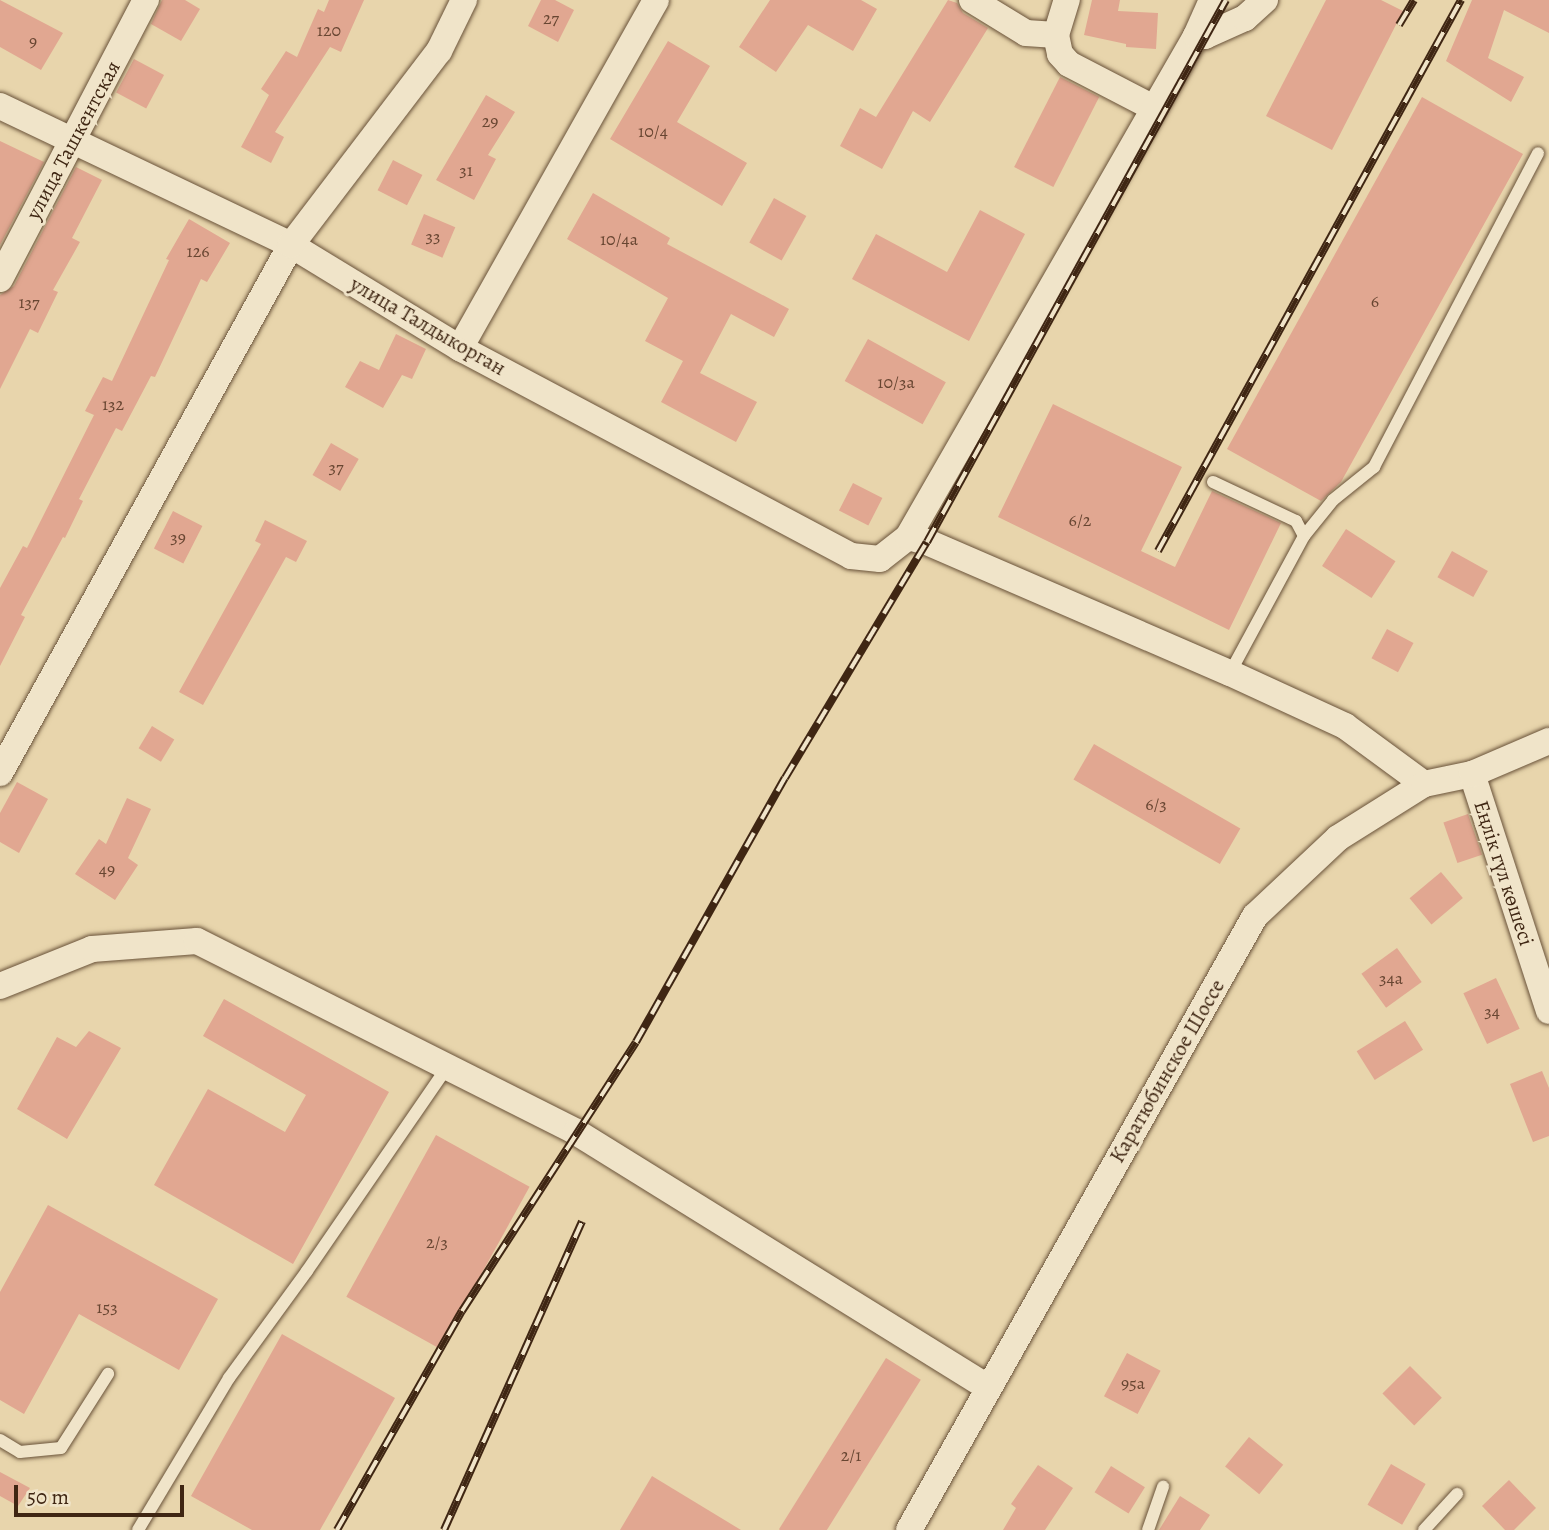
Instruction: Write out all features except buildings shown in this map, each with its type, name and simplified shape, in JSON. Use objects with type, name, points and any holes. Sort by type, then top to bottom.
[{"type":"street","name":"улица Ташкентская","points":[[0,279],[146,0]]},
{"type":"street","points":[[0,773],[291,245],[439,51],[464,0]]},
{"type":"street","points":[[460,348],[656,0]]},
{"type":"street","points":[[972,0],[1026,33],[1056,35]]},
{"type":"street","points":[[1067,0],[1056,35],[1060,54],[1069,64],[1154,108]]},
{"type":"street","points":[[1212,0],[1196,36],[908,537],[927,542],[1230,673],[1345,726],[1424,784]]},
{"type":"street","points":[[1196,36],[1205,36],[1244,18],[1265,0]]},
{"type":"street","name":"улица Талдыкорган","points":[[0,106],[291,245],[460,348],[851,556],[880,559],[908,537]]},
{"type":"street","name":"Каратюбинское Шоссе","points":[[909,1530],[1255,916],[1338,838],[1424,784],[1472,774],[1549,741]]},
{"type":"street","name":"Еңлік гүл көшесі","points":[[1472,774],[1549,1012]]},
{"type":"street","points":[[0,986],[92,949],[197,941],[576,1132],[988,1387]]},
{"type":"lane","points":[[1230,673],[1304,536],[1333,500],[1374,467],[1538,153]]},
{"type":"lane","points":[[1213,482],[1296,521],[1304,536]]},
{"type":"lane","points":[[138,1530],[229,1378],[307,1271],[447,1067]]},
{"type":"lane","points":[[0,1440],[20,1452],[61,1448],[108,1374]]},
{"type":"lane","points":[[1148,1530],[1163,1486]]},
{"type":"lane","points":[[1424,1530],[1457,1494]]},
{"type":"railway","points":[[337,1530],[462,1311],[636,1042],[785,778],[927,542],[1226,0]]},
{"type":"railway","points":[[1399,25],[1414,0]]},
{"type":"railway","points":[[1158,551],[1461,0]]},
{"type":"railway","points":[[444,1530],[582,1221]]}]
